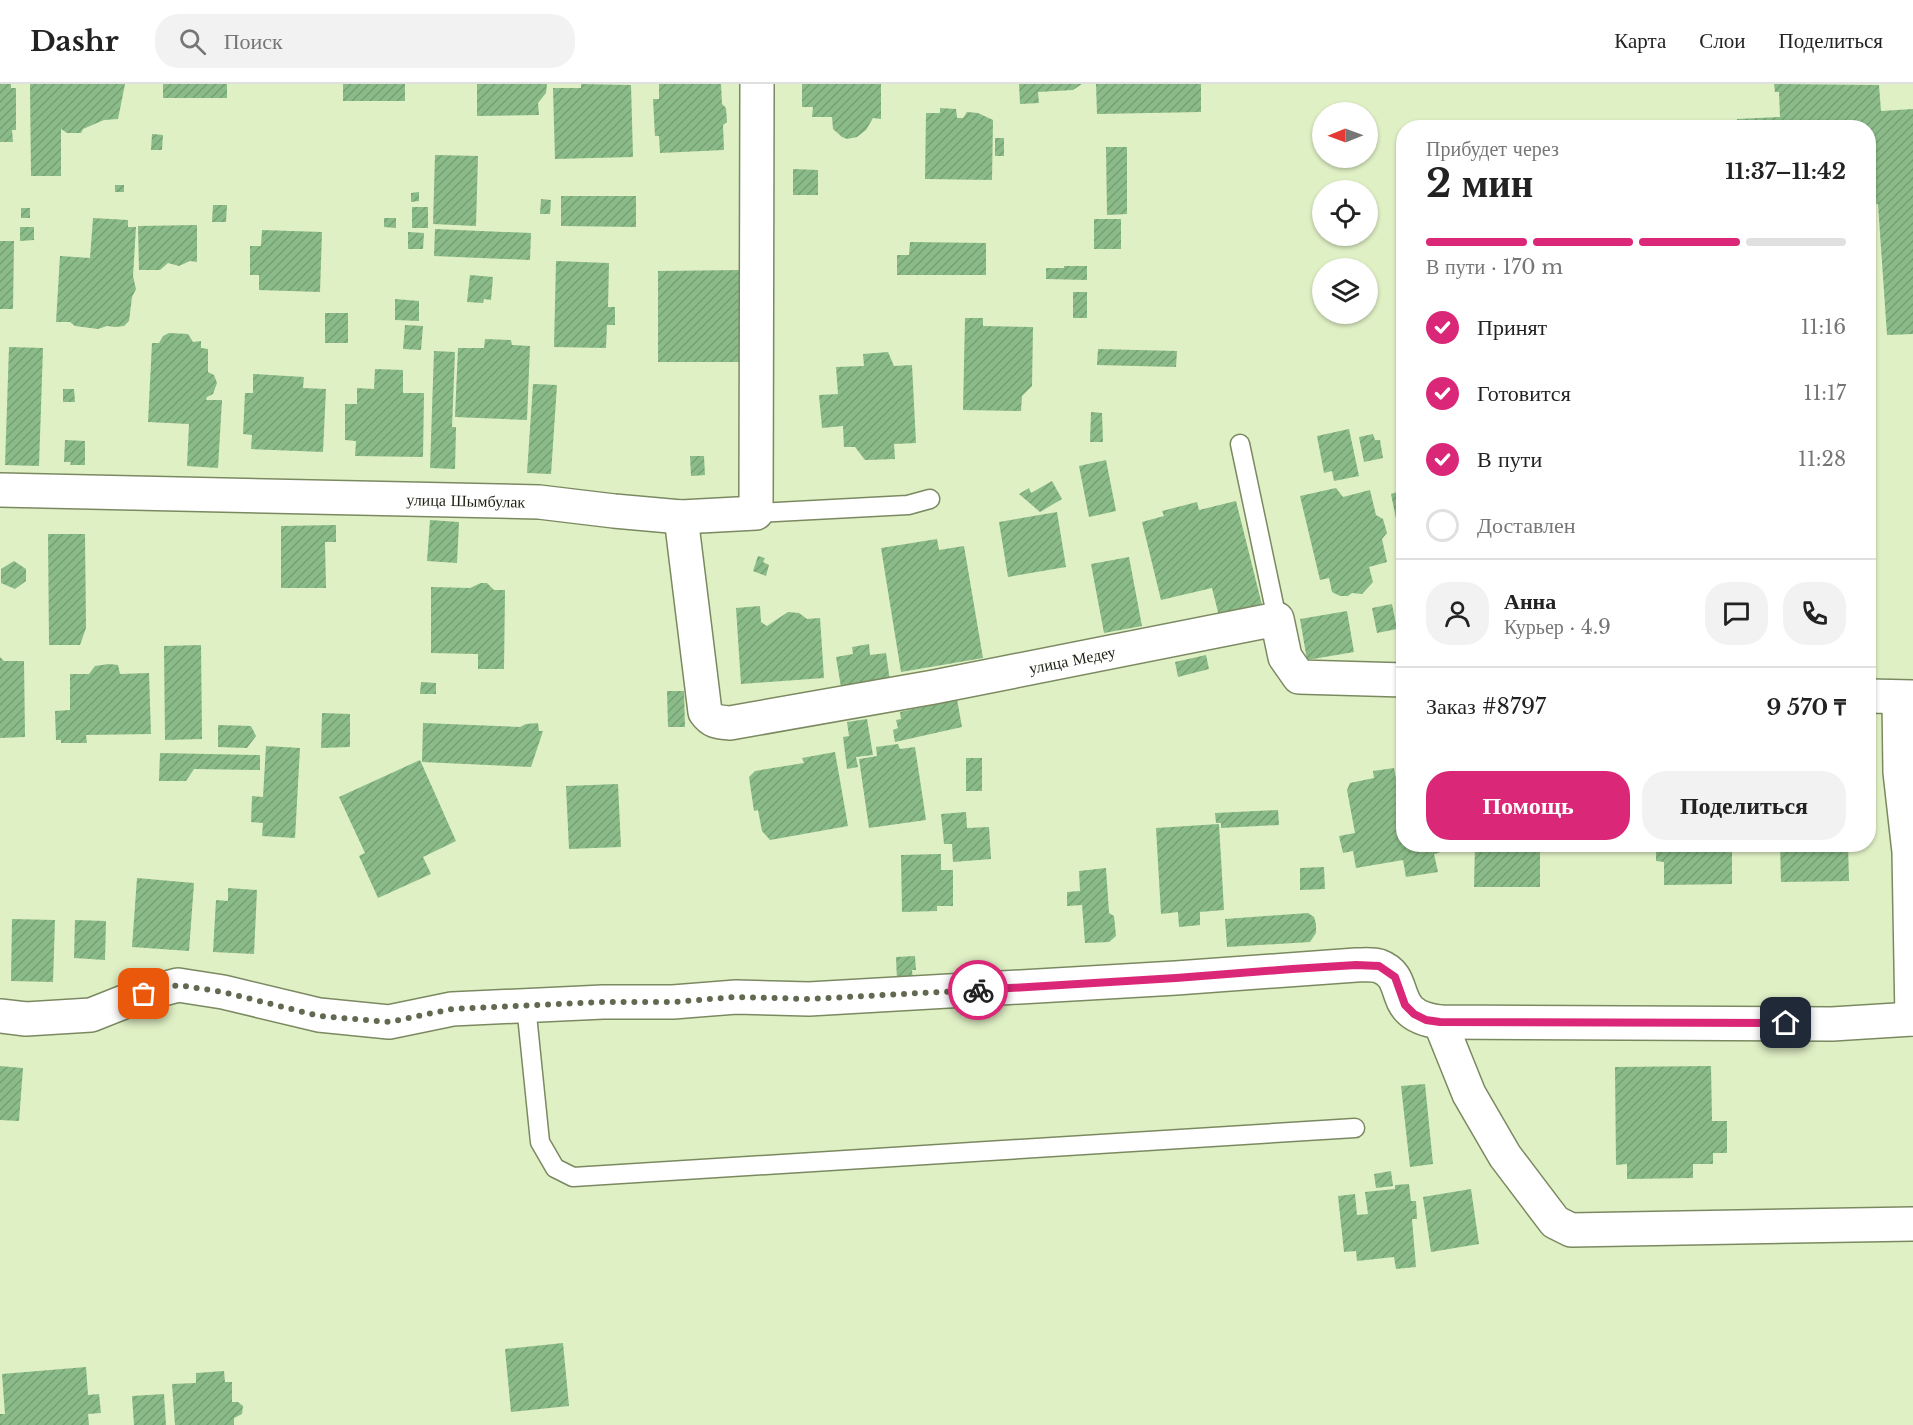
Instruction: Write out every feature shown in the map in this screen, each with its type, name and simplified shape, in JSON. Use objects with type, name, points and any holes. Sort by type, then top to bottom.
[{"type":"street","points":[[756,513],[757,84]]},
{"type":"street","name":"улица Шымбулак","points":[[0,490],[539,501],[681,517],[756,513]]},
{"type":"street","name":"улица Медеу","points":[[681,517],[705,712],[711,720],[730,723],[934,687],[1277,619]]},
{"type":"street","points":[[1277,619],[1285,657],[1299,677],[1396,681]]},
{"type":"street","points":[[0,1016],[26,1019],[91,1015],[144,994],[178,985],[223,992],[319,1016],[389,1022],[452,1009],[673,1002],[736,997],[809,999],[900,995],[1356,965],[1379,966],[1395,977],[1405,1005],[1414,1014],[1426,1020],[1440,1022],[1832,1024],[1912,1019],[1910,852],[1894,697]]},
{"type":"street","points":[[1440,1022],[1469,1094],[1505,1156],[1555,1222],[1571,1230],[1913,1224]]},
{"type":"lane","points":[[1240,444],[1277,619]]},
{"type":"lane","name":"улица Шымбулак","points":[[756,513],[908,505],[930,499]]},
{"type":"lane","points":[[526,1005],[540,1142],[555,1168],[573,1177],[1355,1128]]},
{"type":"building","points":[[0,84],[11,84],[11,88],[16,88],[16,130],[12,130],[13,142],[0,142]]},
{"type":"building","points":[[30,84],[125,84],[118,119],[104,120],[83,129],[81,133],[67,133],[61,129],[61,176],[31,176]]},
{"type":"building","points":[[163,84],[227,84],[227,98],[163,98]]},
{"type":"building","points":[[343,84],[405,84],[405,101],[343,101]]},
{"type":"building","points":[[477,84],[547,84],[546,93],[538,103],[539,115],[477,116]]},
{"type":"building","points":[[581,84],[631,85],[633,157],[555,159],[553,88],[581,88]]},
{"type":"building","points":[[659,84],[721,84],[722,104],[726,108],[727,122],[723,125],[724,150],[660,153],[659,136],[655,136],[653,99],[659,99]]},
{"type":"building","points":[[802,84],[881,84],[881,119],[873,118],[866,130],[857,137],[847,139],[842,137],[833,129],[832,117],[812,117],[813,107],[802,107]]},
{"type":"building","points":[[1019,84],[1082,84],[1073,90],[1038,92],[1039,103],[1020,104]]},
{"type":"building","points":[[1096,84],[1201,84],[1201,112],[1097,114]]},
{"type":"building","points":[[1774,84],[1879,85],[1881,111],[1913,109],[1913,334],[1887,335],[1878,204],[1876,204],[1876,120],[1737,120],[1780,117],[1779,92],[1775,92]]},
{"type":"building","points":[[940,108],[956,109],[957,118],[963,118],[967,112],[978,113],[993,120],[992,180],[925,179],[926,113],[940,113]]},
{"type":"building","points":[[152,134],[163,135],[162,150],[151,150]]},
{"type":"building","points":[[995,138],[1004,138],[1004,156],[995,156]]},
{"type":"building","points":[[1106,147],[1127,147],[1127,214],[1107,215]]},
{"type":"building","points":[[435,155],[478,156],[476,226],[433,224]]},
{"type":"building","points":[[793,169],[818,170],[818,195],[793,195]]},
{"type":"building","points":[[115,185],[124,185],[124,192],[115,192]]},
{"type":"building","points":[[419,192],[419,201],[411,202],[411,193]]},
{"type":"building","points":[[561,196],[636,196],[636,227],[561,226]]},
{"type":"building","points":[[541,199],[551,200],[550,214],[540,214]]},
{"type":"building","points":[[213,205],[227,205],[226,222],[212,222]]},
{"type":"building","points":[[412,207],[428,207],[428,228],[412,228]]},
{"type":"building","points":[[21,208],[30,208],[30,218],[21,218]]},
{"type":"building","points":[[93,218],[128,220],[128,227],[136,227],[133,276],[136,289],[132,297],[129,321],[124,326],[107,326],[98,329],[75,326],[70,322],[56,322],[60,256],[90,258]]},
{"type":"building","points":[[384,218],[396,218],[396,228],[384,227]]},
{"type":"building","points":[[1094,219],[1121,219],[1121,249],[1094,249]]},
{"type":"building","points":[[197,225],[197,262],[190,261],[179,266],[168,263],[160,270],[139,270],[138,226]]},
{"type":"building","points":[[20,227],[34,227],[34,240],[20,241]]},
{"type":"building","points":[[435,229],[531,233],[530,260],[434,256]]},
{"type":"building","points":[[262,230],[322,232],[320,292],[259,290],[259,275],[250,275],[250,246],[261,246]]},
{"type":"building","points":[[408,232],[424,233],[423,249],[408,249]]},
{"type":"building","points":[[0,241],[14,241],[13,309],[0,309]]},
{"type":"building","points":[[910,242],[986,243],[986,275],[897,275],[897,255],[909,255]]},
{"type":"building","points":[[556,261],[609,263],[608,307],[615,307],[615,325],[607,325],[606,348],[554,347]]},
{"type":"building","points":[[1064,266],[1087,266],[1087,280],[1046,279],[1046,268],[1064,268]]},
{"type":"building","points":[[744,270],[745,362],[658,362],[658,271]]},
{"type":"building","points":[[470,275],[493,277],[491,300],[484,299],[483,303],[467,302]]},
{"type":"building","points":[[1073,292],[1087,292],[1087,318],[1073,318]]},
{"type":"building","points":[[395,299],[419,301],[419,321],[395,320]]},
{"type":"building","points":[[325,313],[348,313],[348,343],[325,343]]},
{"type":"building","points":[[965,318],[983,318],[983,326],[1033,327],[1032,386],[1022,396],[1021,411],[963,410]]},
{"type":"building","points":[[405,325],[423,326],[421,350],[403,349]]},
{"type":"building","points":[[169,333],[188,334],[193,342],[201,341],[201,348],[208,349],[208,372],[214,375],[217,383],[213,394],[206,400],[222,400],[218,468],[187,466],[189,424],[148,422],[152,343],[159,343],[163,336]]},
{"type":"building","points":[[485,339],[511,340],[512,345],[530,346],[527,420],[455,417],[458,348],[484,348]]},
{"type":"building","points":[[9,347],[43,348],[39,466],[5,465]]},
{"type":"building","points":[[1098,349],[1177,351],[1176,367],[1097,365]]},
{"type":"building","points":[[434,351],[455,352],[452,427],[456,427],[455,469],[430,468]]},
{"type":"building","points":[[888,352],[894,366],[912,365],[916,443],[894,444],[895,459],[865,460],[855,447],[844,447],[843,426],[822,428],[819,395],[838,394],[836,367],[864,366],[863,354]]},
{"type":"building","points":[[375,369],[403,370],[403,393],[424,393],[423,457],[355,456],[356,441],[345,440],[345,404],[357,404],[357,388],[374,389]]},
{"type":"building","points":[[253,374],[304,377],[303,388],[326,389],[323,452],[251,449],[252,435],[243,434],[245,393],[253,393]]},
{"type":"building","points":[[533,384],[557,385],[551,474],[527,473]]},
{"type":"building","points":[[63,389],[74,389],[75,402],[63,402]]},
{"type":"building","points":[[1091,412],[1102,413],[1103,442],[1090,442]]},
{"type":"building","points":[[1349,429],[1359,476],[1334,481],[1332,471],[1324,473],[1317,436]]},
{"type":"building","points":[[1373,434],[1375,440],[1380,440],[1383,458],[1364,462],[1359,437]]},
{"type":"building","points":[[65,440],[85,441],[85,465],[70,465],[71,462],[64,462]]},
{"type":"building","points":[[690,456],[704,456],[705,475],[691,476]]},
{"type":"building","points":[[1106,460],[1116,511],[1089,517],[1079,466]]},
{"type":"building","points":[[1052,481],[1062,499],[1040,512],[1019,494],[1029,488],[1031,493]]},
{"type":"building","points":[[1336,488],[1343,497],[1370,490],[1376,515],[1383,519],[1387,533],[1382,539],[1387,562],[1369,567],[1373,582],[1362,594],[1352,593],[1348,596],[1340,596],[1332,592],[1329,578],[1320,580],[1300,496]]},
{"type":"building","points":[[1396,492],[1396,519],[1391,494]]},
{"type":"building","points":[[1236,501],[1262,605],[1219,616],[1212,588],[1161,600],[1142,522],[1164,516],[1162,511],[1197,502],[1199,510]]},
{"type":"building","points":[[1057,512],[1066,567],[1008,577],[999,522]]},
{"type":"building","points":[[430,520],[459,522],[457,563],[427,561]]},
{"type":"building","points":[[336,525],[336,542],[325,542],[326,588],[281,588],[281,526]]},
{"type":"building","points":[[48,534],[85,534],[86,628],[80,645],[49,645]]},
{"type":"building","points":[[937,539],[939,550],[964,546],[983,658],[901,672],[881,548]]},
{"type":"building","points":[[758,556],[765,558],[763,562],[769,565],[766,576],[753,571]]},
{"type":"building","points":[[1129,557],[1142,626],[1104,633],[1091,564]]},
{"type":"building","points":[[14,561],[26,569],[26,581],[15,589],[1,583],[1,569]]},
{"type":"building","points":[[487,583],[494,590],[505,590],[504,669],[478,669],[478,654],[431,653],[431,587],[470,588]]},
{"type":"building","points":[[1392,604],[1396,629],[1377,633],[1372,608]]},
{"type":"building","points":[[760,606],[761,622],[767,626],[788,612],[799,613],[807,619],[820,618],[824,678],[741,684],[736,608]]},
{"type":"building","points":[[1347,611],[1354,652],[1307,660],[1300,619]]},
{"type":"building","points":[[869,644],[870,655],[886,653],[890,681],[841,687],[836,657],[853,654],[852,647]]},
{"type":"building","points":[[201,645],[202,739],[165,740],[164,646]]},
{"type":"building","points":[[1206,655],[1209,669],[1178,677],[1175,662]]},
{"type":"building","points":[[0,657],[4,661],[24,661],[25,737],[0,738]]},
{"type":"building","points":[[118,665],[120,674],[149,673],[151,734],[86,735],[87,743],[61,743],[61,740],[56,740],[55,711],[70,710],[70,674],[89,674],[95,666]]},
{"type":"building","points":[[421,682],[436,683],[436,694],[420,694]]},
{"type":"building","points":[[667,691],[684,691],[685,727],[668,727]]},
{"type":"building","points":[[957,699],[962,727],[895,742],[893,730],[898,728],[896,720],[901,719],[900,712]]},
{"type":"building","points":[[322,713],[350,714],[350,747],[321,748]]},
{"type":"building","points":[[867,719],[873,755],[856,757],[858,767],[847,769],[843,737],[849,736],[847,722]]},
{"type":"building","points":[[423,723],[520,727],[538,723],[539,731],[543,731],[531,767],[422,762]]},
{"type":"building","points":[[218,725],[251,726],[256,736],[247,748],[218,747]]},
{"type":"building","points":[[898,744],[900,749],[915,747],[926,820],[869,828],[859,759],[877,756],[876,747]]},
{"type":"building","points":[[266,746],[300,748],[295,838],[262,836],[263,823],[251,822],[252,796],[263,797]]},
{"type":"building","points":[[835,752],[848,826],[770,840],[762,831],[758,810],[754,811],[749,777],[755,771],[804,763],[802,758]]},
{"type":"building","points":[[160,753],[260,755],[260,770],[194,769],[186,781],[159,781]]},
{"type":"building","points":[[966,758],[982,758],[982,791],[966,791]]},
{"type":"building","points":[[420,760],[456,841],[423,857],[431,874],[378,898],[359,856],[365,853],[339,797]]},
{"type":"building","points":[[1394,768],[1396,852],[1441,852],[1434,854],[1438,872],[1406,877],[1403,860],[1356,868],[1353,851],[1343,853],[1339,836],[1355,833],[1347,790],[1350,783],[1374,778],[1373,771]]},
{"type":"building","points":[[618,784],[621,847],[569,849],[566,786]]},
{"type":"building","points":[[1278,810],[1279,825],[1221,828],[1221,823],[1216,823],[1215,813]]},
{"type":"building","points":[[966,812],[967,828],[989,827],[991,859],[953,862],[952,844],[944,844],[941,814]]},
{"type":"building","points":[[1219,824],[1224,910],[1200,912],[1200,925],[1179,927],[1178,912],[1161,914],[1156,828]]},
{"type":"building","points":[[1475,852],[1540,852],[1540,887],[1474,887]]},
{"type":"building","points":[[1656,852],[1732,852],[1732,884],[1664,885],[1664,862],[1656,861]]},
{"type":"building","points":[[1780,852],[1848,852],[1849,881],[1781,882]]},
{"type":"building","points":[[941,854],[941,870],[953,870],[953,906],[937,906],[937,911],[902,912],[901,855]]},
{"type":"building","points":[[1324,867],[1325,889],[1300,890],[1300,868]]},
{"type":"building","points":[[1106,868],[1109,913],[1114,916],[1116,936],[1109,942],[1085,943],[1082,905],[1067,906],[1067,892],[1080,891],[1079,871]]},
{"type":"building","points":[[137,878],[194,883],[189,951],[132,947]]},
{"type":"building","points":[[228,888],[257,890],[254,954],[213,952],[216,900],[228,901]]},
{"type":"building","points":[[1308,913],[1314,917],[1316,924],[1316,933],[1310,942],[1227,947],[1225,919]]},
{"type":"building","points":[[12,919],[55,920],[53,982],[11,981]]},
{"type":"building","points":[[75,920],[106,921],[105,960],[74,958]]},
{"type":"building","points":[[915,956],[916,970],[912,970],[913,980],[897,981],[896,957]]},
{"type":"building","points":[[0,1066],[23,1068],[19,1121],[0,1120]]},
{"type":"building","points":[[1711,1066],[1712,1121],[1727,1121],[1727,1153],[1713,1153],[1713,1164],[1693,1164],[1693,1178],[1627,1179],[1627,1164],[1616,1165],[1615,1067]]},
{"type":"building","points":[[1425,1084],[1433,1164],[1410,1167],[1401,1086]]},
{"type":"building","points":[[1391,1171],[1393,1186],[1376,1188],[1374,1174]]},
{"type":"building","points":[[1409,1184],[1411,1201],[1416,1201],[1417,1219],[1412,1219],[1416,1267],[1396,1269],[1394,1257],[1357,1261],[1356,1251],[1344,1252],[1338,1196],[1355,1194],[1357,1215],[1368,1214],[1365,1192],[1395,1189],[1395,1185]]},
{"type":"building","points":[[1471,1189],[1479,1244],[1431,1252],[1423,1197]]},
{"type":"building","points":[[563,1343],[569,1406],[511,1412],[505,1349]]},
{"type":"building","points":[[86,1367],[88,1395],[99,1394],[101,1413],[88,1414],[89,1425],[0,1425],[0,1414],[5,1414],[2,1374]]},
{"type":"building","points":[[224,1371],[225,1382],[232,1382],[232,1402],[238,1402],[243,1406],[242,1414],[234,1418],[234,1425],[175,1425],[172,1384],[196,1383],[196,1373]]},
{"type":"building","points":[[164,1394],[166,1425],[134,1425],[132,1396]]},
{"type":"way so far","points":[[144,994],[178,985],[223,992],[319,1016],[389,1022],[452,1009],[603,1002],[673,1002],[736,997],[809,999],[978,990]]},
{"type":"route","points":[[978,990],[1356,965],[1379,966],[1395,977],[1405,1005],[1414,1014],[1426,1020],[1440,1022],[1786,1023]]}]
